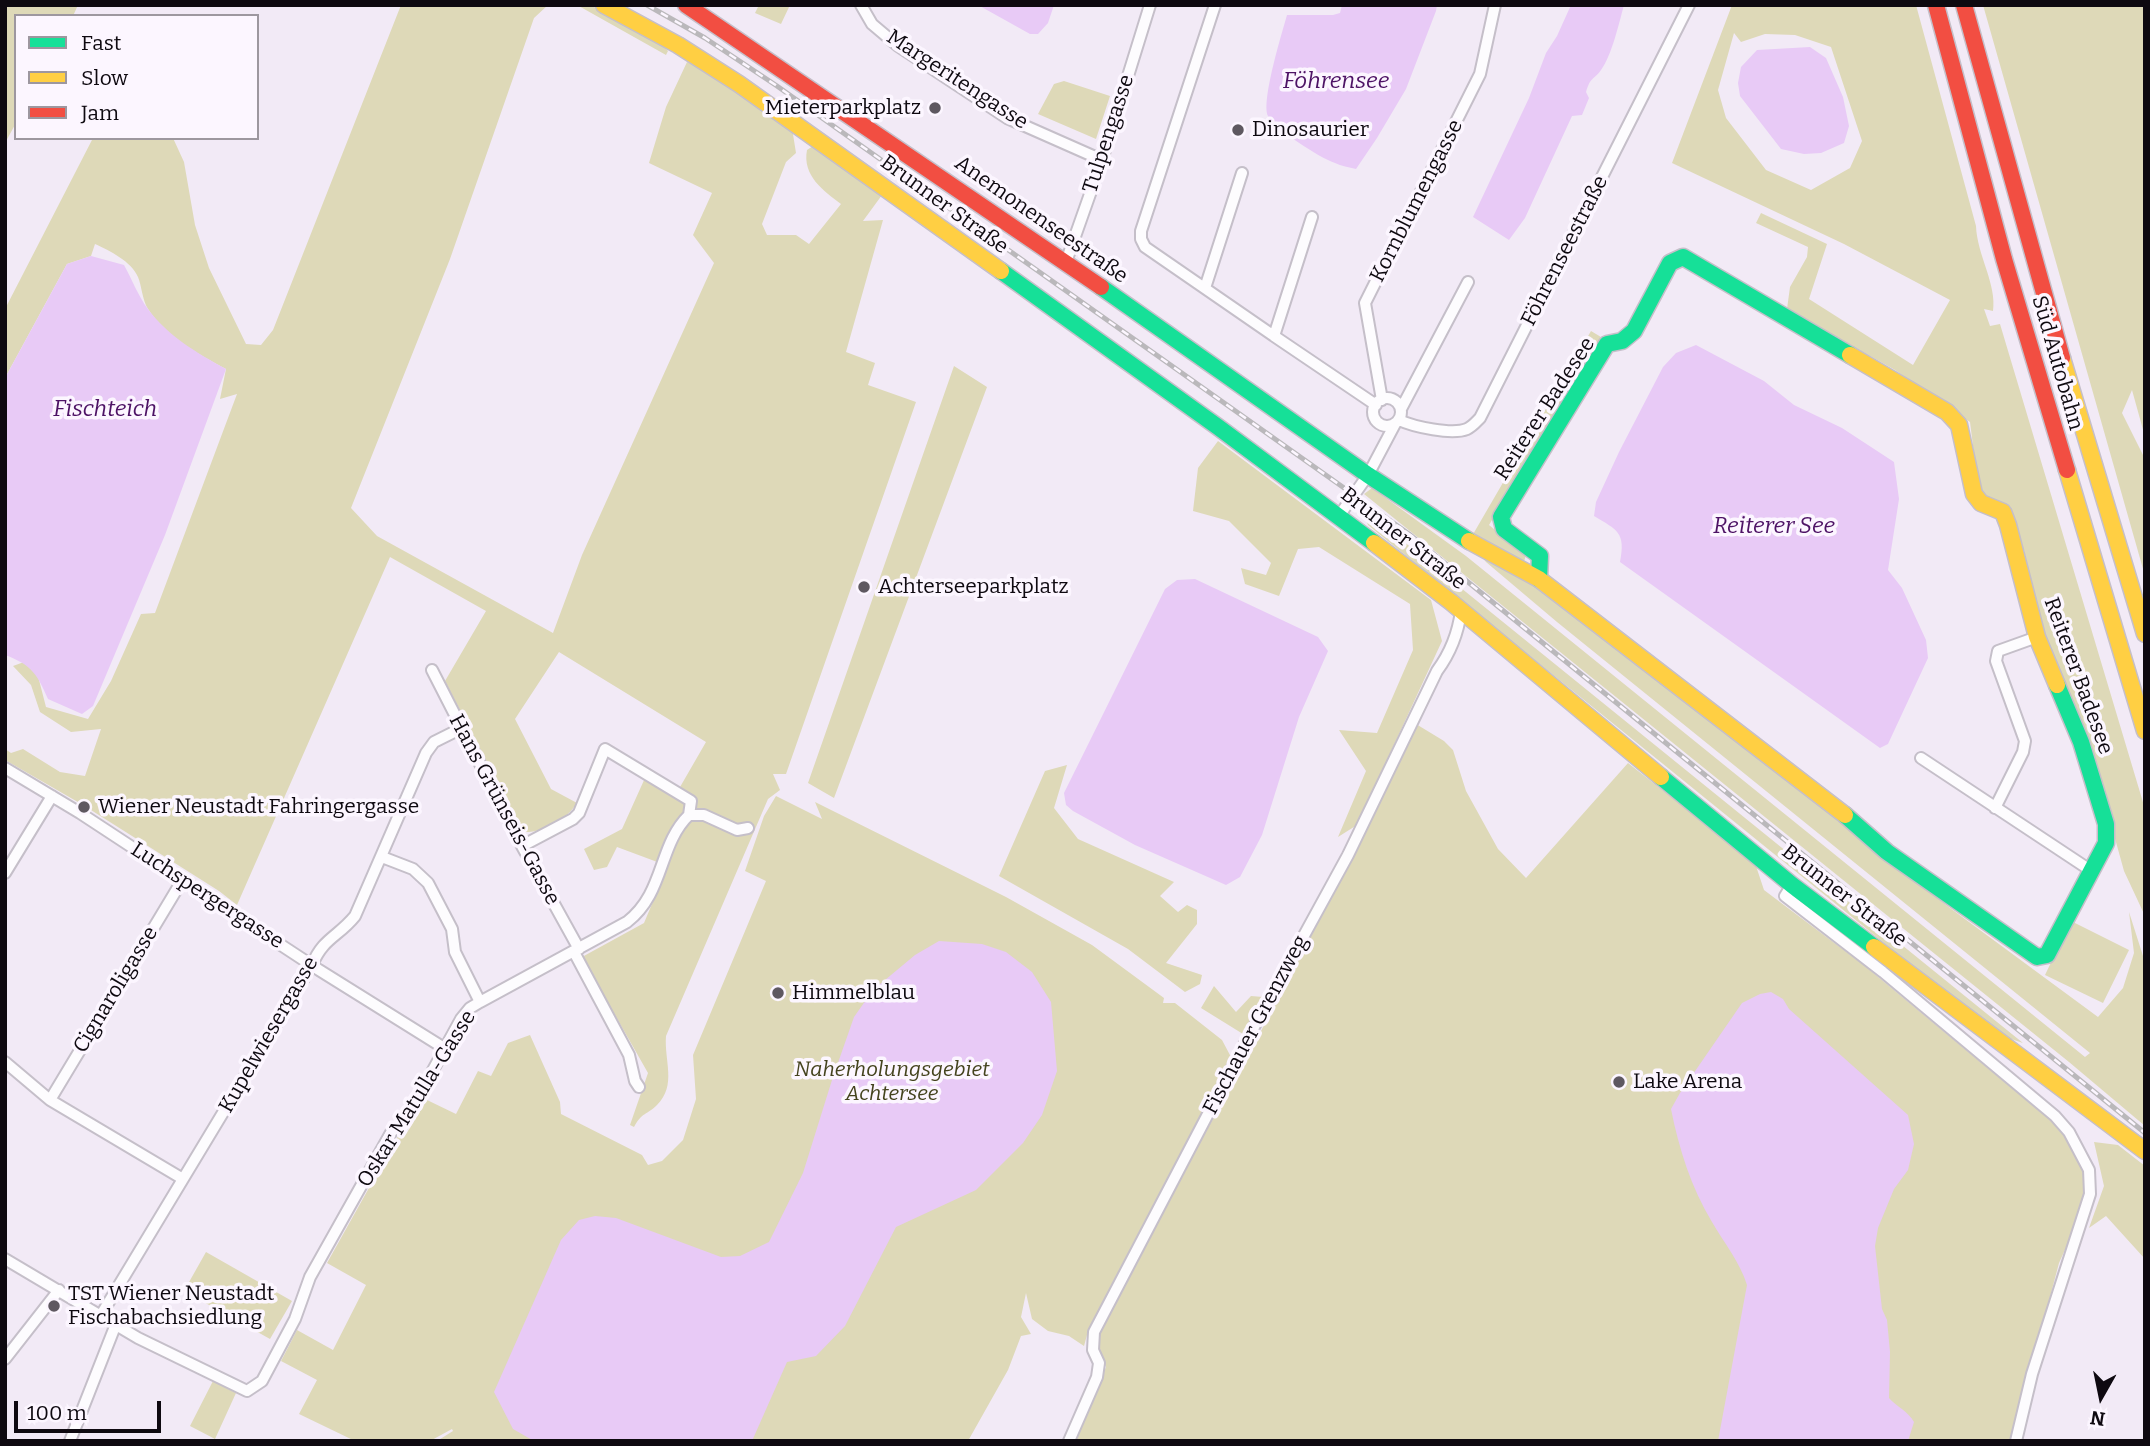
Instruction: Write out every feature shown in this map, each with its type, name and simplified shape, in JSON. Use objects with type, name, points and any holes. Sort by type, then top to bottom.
[{"type":"main road","name":"Brunner Straße","points":[[604,5],[678,45],[739,84],[1339,516],[1461,611],[1792,884],[2145,1151]]},
{"type":"main road","name":"Anemonenseestraße","points":[[686,5],[1066,262],[1368,475]]},
{"type":"main road","name":"Süd Autobahn","points":[[1936,5],[2008,271],[2145,731]]},
{"type":"main road","name":"Süd Autobahn","points":[[1965,5],[2058,344],[2145,634]]},
{"type":"main road","name":"Reiterer Badesee","points":[[1368,475],[1461,537],[1539,579],[1835,807],[1887,852],[2037,957],[2047,954],[2106,842],[2106,824],[2081,742],[2037,637],[2003,512],[1981,503],[1974,494],[1959,425],[1947,412],[1684,257],[1670,263],[1634,331],[1622,341],[1608,344],[1501,517],[1504,529],[1540,556],[1539,579]]},
{"type":"street","name":"Margeritengasse","points":[[861,5],[872,24],[898,47],[1007,118],[1101,160]]},
{"type":"street","name":"Tulpengasse","points":[[1066,262],[1150,5]]},
{"type":"street","points":[[1215,5],[1140,231],[1141,239],[1145,247],[1274,336],[1379,402],[1392,399],[1399,405],[1398,418],[1387,426],[1377,421]]},
{"type":"street","name":"Kornblumengasse","points":[[1379,402],[1365,303],[1480,74],[1495,5]]},
{"type":"street","name":"Föhrenseestraße","points":[[1398,418],[1410,425],[1454,431],[1465,430],[1480,418],[1689,5]]},
{"type":"street","points":[[1205,288],[1241,173]]},
{"type":"street","points":[[1274,336],[1312,217]]},
{"type":"street","points":[[1339,516],[1368,475],[1468,282]]},
{"type":"street","points":[[1379,402],[1374,413],[1380,451]]},
{"type":"street","name":"Fischauer Grenzweg","points":[[1069,1441],[1097,1377],[1099,1363],[1093,1350],[1094,1332],[1243,1047],[1348,855],[1437,671],[1449,654],[1459,628],[1461,611]]},
{"type":"street","points":[[1994,808],[2023,752],[2025,741],[1996,661],[1998,651],[2037,637]]},
{"type":"street","name":"Hans Grünseis-Gasse","points":[[432,670],[629,1055],[639,1087]]},
{"type":"street","name":"Kupelwiesergasse","points":[[101,1315],[312,965],[317,952],[355,916],[426,754],[434,742],[460,729]]},
{"type":"street","points":[[522,846],[573,819],[579,813],[606,749],[691,801],[690,816],[704,815],[737,830],[748,828]]},
{"type":"street","points":[[1921,758],[2090,870]]},
{"type":"street","name":"Luchspergergasse","points":[[5,768],[183,879],[444,1048]]},
{"type":"street","points":[[5,873],[52,796]]},
{"type":"street","name":"Oskar Matulla-Gasse","points":[[116,1324],[138,1338],[247,1391],[262,1381],[295,1319],[310,1277],[392,1132],[404,1123],[461,1019],[470,1008],[480,1002],[639,914],[650,898],[678,826],[690,816]]},
{"type":"street","points":[[382,857],[413,869],[428,883],[452,929],[455,952],[480,1002]]},
{"type":"street","name":"Cignaroligasse","points":[[50,1100],[183,879]]},
{"type":"street","points":[[1792,884],[1785,896],[1883,972],[2054,1116],[2069,1132],[2089,1170],[2091,1194],[2032,1374],[2016,1441]]},
{"type":"street","points":[[5,1062],[50,1100],[184,1179]]},
{"type":"street","points":[[5,1259],[116,1324],[70,1441]]},
{"type":"street","points":[[5,1359],[59,1290]]},
{"type":"green space","points":[[5,5],[78,5],[74,14],[14,14],[14,127],[5,143]]},
{"type":"green space","points":[[401,5],[548,5],[534,18],[450,259],[351,508],[377,536],[553,633],[582,555],[714,263],[693,235],[712,193],[649,163],[666,107],[687,62],[709,71],[792,128],[796,153],[786,162],[762,224],[767,235],[796,235],[809,244],[841,204],[821,188],[811,175],[806,159],[807,150],[813,146],[882,195],[863,221],[883,220],[846,352],[875,363],[868,385],[916,402],[786,774],[773,774],[780,790],[768,799],[666,1036],[667,1089],[657,1105],[642,1116],[634,1127],[630,1125],[648,1073],[582,957],[644,923],[668,866],[617,847],[607,867],[594,870],[584,849],[622,829],[645,778],[676,794],[706,742],[559,652],[515,719],[551,789],[577,803],[567,815],[554,824],[523,832],[445,681],[486,611],[390,557],[237,905],[83,805],[5,760],[5,749],[11,753],[23,749],[60,772],[85,776],[101,729],[71,732],[40,712],[31,685],[13,666],[24,662],[38,676],[46,707],[88,719],[111,681],[141,614],[155,613],[237,394],[220,399],[226,369],[183,344],[163,328],[146,305],[135,271],[120,257],[95,244],[91,256],[67,264],[5,378],[5,309],[92,140],[174,140],[184,162],[195,225],[209,268],[246,344],[261,345],[273,330]]},
{"type":"green space","points":[[577,5],[590,5],[657,39],[668,51],[666,55]]},
{"type":"green space","points":[[759,5],[790,5],[781,24],[755,13]]},
{"type":"green space","points":[[1732,5],[1916,5],[1990,280],[1993,311],[1984,309],[1990,326],[2000,324],[2145,809],[2145,916],[2124,871],[2093,759],[2042,638],[2024,550],[2007,512],[1979,494],[1970,422],[1895,370],[1787,309],[1790,287],[1807,257],[1808,247],[1756,223],[1761,213],[1827,244],[1809,299],[1913,365],[1950,300],[1844,244],[1672,163]],"holes":[[[1734,33],[1741,42],[1765,34],[1795,35],[1831,47],[1862,141],[1850,168],[1811,190],[1766,170],[1726,118],[1718,90]]]},
{"type":"green space","points":[[1983,5],[2145,5],[2145,437],[2132,390],[2122,413],[2145,459],[2145,576]]},
{"type":"green space","points":[[1064,81],[1110,96],[1096,139],[1038,114],[1054,84]]},
{"type":"green space","points":[[1591,331],[1601,337],[1489,525],[1526,555],[1523,565],[1472,536]]},
{"type":"green space","points":[[954,366],[987,387],[834,798],[808,783]]},
{"type":"green space","points":[[1218,441],[1431,600],[1442,641],[1357,825],[1338,837],[1366,771],[1339,730],[1377,733],[1413,650],[1410,604],[1319,547],[1298,549],[1279,596],[1245,584],[1241,568],[1266,575],[1271,563],[1229,521],[1193,511],[1198,468]]},
{"type":"green space","points":[[1372,488],[1466,556],[2085,1057],[2090,1053],[1557,622],[1486,562],[1473,546],[1536,585],[1567,608],[1950,908],[2098,1017],[2123,988],[2134,953],[2129,912],[2143,956],[2145,955],[2145,1126],[1364,494]]},
{"type":"green space","points":[[1361,507],[2023,1043],[2005,1037],[1926,977],[1368,525]]},
{"type":"green space","name":"Lake Arena","points":[[1416,724],[1444,741],[1453,750],[1466,791],[1498,849],[1526,878],[1628,763],[1755,863],[1764,890],[1865,966],[2061,1129],[2087,1180],[2073,1232],[2059,1263],[2012,1441],[1074,1441],[1106,1367],[1099,1355],[1095,1334],[1259,1035]]},
{"type":"green space","points":[[1067,765],[1054,808],[1078,839],[1174,882],[1160,896],[1178,912],[1187,905],[1197,910],[1197,924],[1166,963],[1202,975],[1200,984],[1185,992],[1128,949],[999,876],[1045,771]]},
{"type":"green space","name":"Naherholungsgebiet Achtersee","points":[[776,796],[822,819],[815,802],[1006,897],[1092,945],[1164,998],[1163,1003],[1175,1003],[1222,1040],[1231,1057],[1087,1335],[1084,1346],[1069,1336],[1048,1331],[1032,1319],[1026,1293],[1021,1317],[1031,1334],[1021,1336],[1008,1370],[968,1441],[437,1441],[453,1431],[452,1429],[430,1441],[355,1441],[299,1414],[317,1380],[281,1361],[297,1330],[333,1350],[366,1285],[327,1263],[398,1136],[408,1131],[427,1100],[456,1114],[478,1071],[491,1076],[508,1043],[530,1035],[560,1102],[561,1114],[642,1155],[648,1165],[662,1161],[683,1140],[696,1099],[693,1055],[766,881],[745,871],[764,816]]},
{"type":"green space","points":[[2071,921],[2129,950],[2103,1003],[2045,975]]},
{"type":"green space","points":[[1214,986],[1236,1012],[1251,996],[1263,997],[1243,1034],[1201,1008]]},
{"type":"green space","points":[[2094,1142],[2118,1145],[2145,1166],[2145,1259],[2106,1216],[2089,1228],[2104,1186]]},
{"type":"green space","points":[[206,1252],[292,1301],[270,1339],[184,1291]]},
{"type":"green space","points":[[213,1381],[236,1393],[215,1439],[190,1426]]},
{"type":"water","points":[[978,5],[1054,5],[1048,23],[1038,34],[1030,34]]},
{"type":"water","name":"Föhrensee","points":[[1342,5],[1437,5],[1406,89],[1356,169],[1328,160],[1299,142],[1272,122],[1267,108],[1273,67],[1287,15],[1333,15],[1340,13]]},
{"type":"water","points":[[1571,5],[1624,5],[1609,56],[1586,92],[1589,98],[1582,115],[1572,116],[1525,218],[1509,240],[1473,217],[1529,98],[1546,53]]},
{"type":"water","points":[[1810,47],[1826,58],[1843,97],[1849,126],[1844,143],[1821,153],[1804,154],[1781,149],[1740,96],[1738,83],[1741,67],[1757,50]]},
{"type":"water","name":"Fischteich","points":[[91,256],[124,265],[144,304],[156,319],[174,336],[226,369],[165,535],[93,706],[82,714],[48,699],[32,671],[5,655],[5,378],[67,264]]},
{"type":"water","name":"Reiterer See","points":[[1696,345],[1764,381],[1794,405],[1842,428],[1894,462],[1899,499],[1888,570],[1902,588],[1926,640],[1928,658],[1888,744],[1880,748],[1620,562],[1622,544],[1618,533],[1594,516],[1596,502],[1619,452],[1663,367],[1676,353]]},
{"type":"water","points":[[1195,579],[1318,637],[1328,651],[1299,717],[1262,835],[1240,877],[1226,885],[1135,845],[1073,811],[1066,805],[1064,793],[1165,589],[1177,580]]},
{"type":"water","points":[[939,941],[982,944],[1006,952],[1032,972],[1051,1002],[1057,1071],[1042,1115],[1023,1143],[976,1190],[896,1227],[845,1326],[816,1356],[787,1362],[752,1441],[534,1441],[513,1429],[494,1392],[561,1240],[579,1220],[595,1216],[616,1218],[721,1257],[740,1256],[769,1242],[803,1173],[854,1017],[873,990],[915,955]]},
{"type":"water","points":[[1771,992],[1783,999],[1789,1009],[1908,1115],[1914,1144],[1908,1170],[1894,1189],[1878,1228],[1875,1246],[1890,1352],[1889,1398],[1914,1422],[1908,1441],[1718,1441],[1747,1285],[1736,1260],[1698,1195],[1682,1153],[1671,1109],[1742,1003]]},
{"type":"railway","points":[[647,5],[705,38],[777,86],[1409,534],[2145,1133]]},
{"type":"traffic: fast","points":[[1539,579],[1540,556],[1504,529],[1501,517],[1607,344],[1622,341],[1634,331],[1670,263],[1683,257],[1850,355]]},
{"type":"traffic: fast","points":[[1001,271],[1374,543]]},
{"type":"traffic: fast","points":[[1101,287],[1368,475],[1469,541]]},
{"type":"traffic: fast","points":[[1845,815],[1887,852],[2037,957],[2047,955],[2106,843],[2106,824],[2081,742],[2057,685]]},
{"type":"traffic: fast","points":[[1661,777],[1792,885],[1874,947]]},
{"type":"traffic: slow","points":[[604,5],[678,45],[739,84],[1001,271]]},
{"type":"traffic: slow","points":[[1850,355],[1947,412],[1959,425],[1974,494],[1981,503],[2003,512],[2008,525],[2037,637],[2057,685]]},
{"type":"traffic: slow","points":[[2062,358],[2145,634]]},
{"type":"traffic: slow","points":[[2067,470],[2145,731]]},
{"type":"traffic: slow","points":[[1469,541],[1539,579],[1845,815]]},
{"type":"traffic: slow","points":[[1374,543],[1451,602],[1661,777]]},
{"type":"traffic: slow","points":[[1874,947],[2145,1151]]},
{"type":"traffic: jam","points":[[686,5],[1101,287]]},
{"type":"traffic: jam","points":[[1936,5],[2004,259],[2067,470]]},
{"type":"traffic: jam","points":[[1964,5],[2062,358]]},
{"type":"place","name":"Mieterparkplatz","points":[[935,108]]},
{"type":"place","name":"Dinosaurier","points":[[1238,130]]},
{"type":"place","name":"Achterseeparkplatz","points":[[864,587]]},
{"type":"place","name":"Wiener Neustadt Fahringergasse","points":[[84,807]]},
{"type":"place","name":"Himmelblau","points":[[778,993]]},
{"type":"place","name":"Lake Arena","points":[[1619,1082]]},
{"type":"place","name":"TST Wiener Neustadt Fischabachsiedlung","points":[[54,1306]]}]
